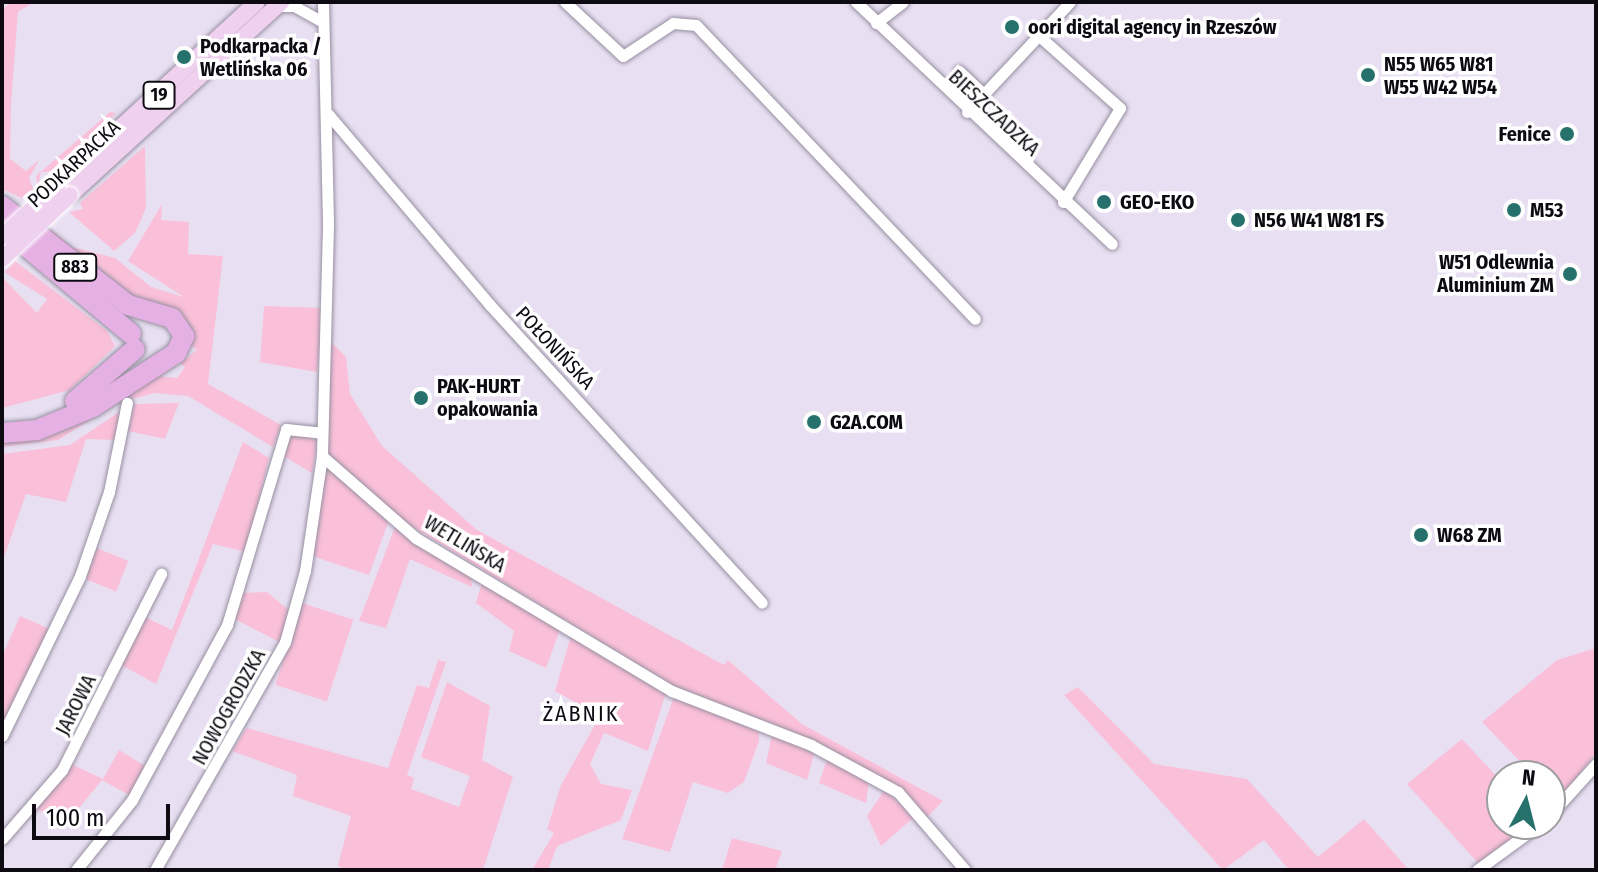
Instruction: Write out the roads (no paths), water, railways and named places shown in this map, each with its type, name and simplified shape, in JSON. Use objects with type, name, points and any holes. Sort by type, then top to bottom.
[{"type":"highway","name":"883","points":[[2,206],[104,288],[178,323],[183,340],[176,353],[153,364],[68,420],[2,433]]},
{"type":"highway","name":"883","points":[[2,226],[133,342],[153,364]]},
{"type":"highway","points":[[2,420],[53,412],[85,396],[156,314]]},
{"type":"main road","name":"PODKARPACKA","points":[[2,259],[64,190],[257,2]]},
{"type":"main road","name":"PODKARPACKA","points":[[2,237],[64,190],[279,4]]},
{"type":"street","points":[[310,2],[319,19]]},
{"type":"street","points":[[322,456],[328,114],[319,19],[323,2]]},
{"type":"street","points":[[565,2],[623,56],[673,23],[696,25],[975,319]]},
{"type":"street","name":"BIESZCZADZKA","points":[[856,2],[967,112],[1112,244]]},
{"type":"street","points":[[876,23],[903,2]]},
{"type":"street","points":[[967,112],[1070,2]]},
{"type":"street","points":[[279,4],[319,19]]},
{"type":"street","points":[[1038,35],[1120,108],[1063,202]]},
{"type":"street","points":[[959,71],[988,89]]},
{"type":"street","name":"POŁONIŃSKA","points":[[328,114],[490,305],[762,603]]},
{"type":"street","points":[[2,736],[80,576],[109,492],[127,403]]},
{"type":"street","points":[[76,870],[132,800],[227,625],[286,429],[322,433]]},
{"type":"street","name":"NOWOGRODZKA","points":[[155,870],[280,654],[302,583],[322,456]]},
{"type":"street","name":"WETLIŃSKA","points":[[322,456],[416,538],[648,677],[811,745],[898,792],[965,870]]},
{"type":"street","name":"JAROWA","points":[[2,839],[62,770],[161,574]]},
{"type":"street","points":[[1566,797],[1596,764]]},
{"type":"street","points":[[1477,870],[1518,840]]},
{"type":"place","name":"oori digital agency in Rzeszów","points":[[1012,27]]},
{"type":"place","name":"Podkarpacka / Wetlińska 06","points":[[184,57]]},
{"type":"place","name":"N55 W65 W81 W55 W42 W54","points":[[1368,75]]},
{"type":"place","name":"Fenice","points":[[1567,134]]},
{"type":"place","name":"GEO-EKO","points":[[1104,202]]},
{"type":"place","name":"M53","points":[[1514,210]]},
{"type":"place","name":"N56 W41 W81 FS","points":[[1238,220]]},
{"type":"place","name":"W51 Odlewnia Aluminium ZM","points":[[1570,274]]},
{"type":"place","name":"PAK-HURT opakowania","points":[[421,398]]},
{"type":"place","name":"G2A.COM","points":[[814,422]]},
{"type":"place","name":"W68 ZM","points":[[1421,535]]},
{"type":"district","name":"ŻABNIK","points":[[581,714]]}]
